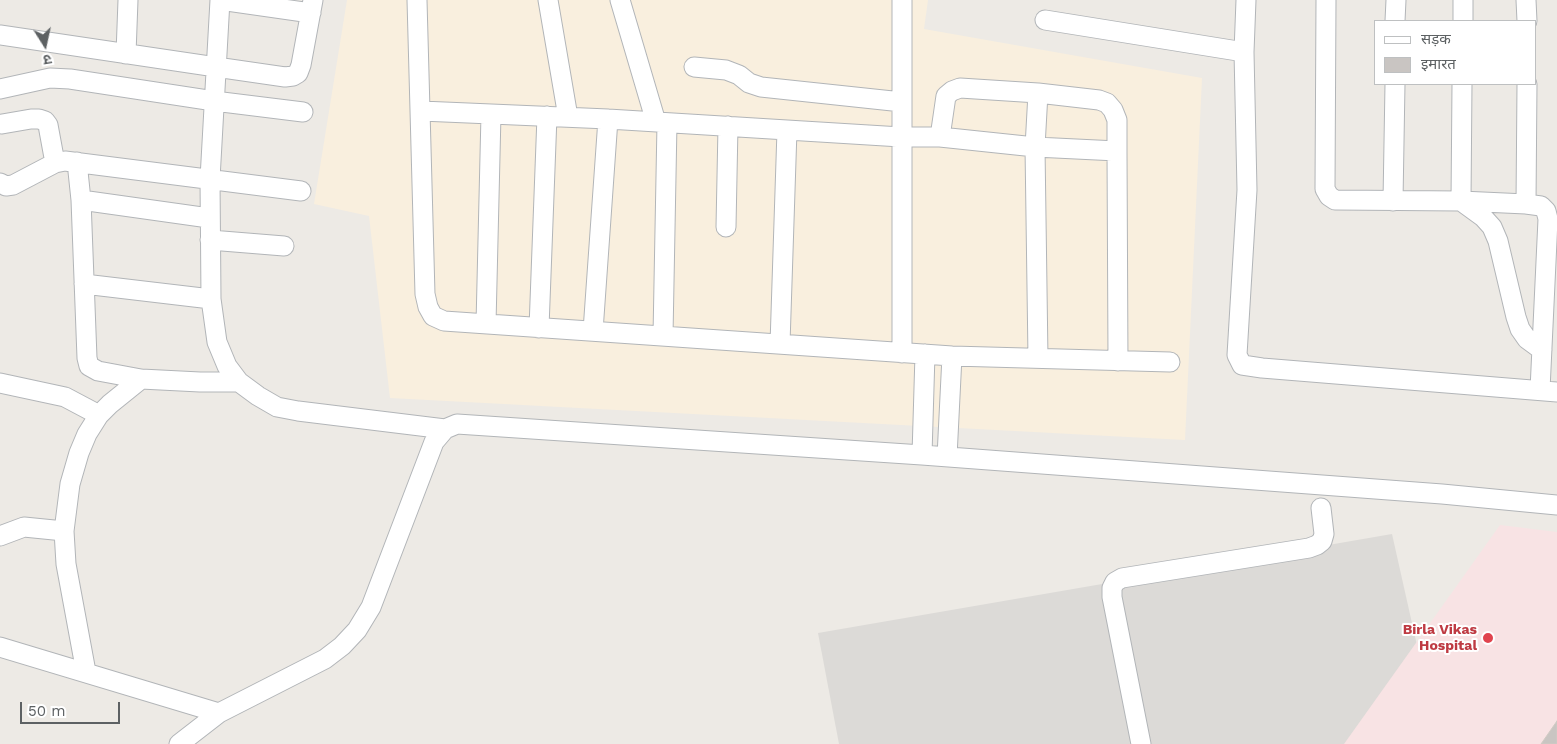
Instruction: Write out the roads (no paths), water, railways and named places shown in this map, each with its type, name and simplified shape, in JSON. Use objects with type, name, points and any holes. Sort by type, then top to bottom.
[{"type":"street","points":[[126,54],[128,0]]},
{"type":"street","points":[[0,35],[126,54],[216,67],[285,77],[298,73],[312,7],[220,0],[216,67],[214,101],[210,180],[211,300],[217,342],[227,366],[239,382],[277,407],[445,429]]},
{"type":"street","points":[[417,0],[425,294],[428,307],[433,316],[444,321],[902,353],[1170,362]]},
{"type":"street","points":[[548,0],[568,117]]},
{"type":"street","points":[[620,0],[662,122],[663,336]]},
{"type":"street","points":[[902,0],[902,353]]},
{"type":"street","points":[[1246,0],[1244,52],[1247,190],[1237,355],[1242,365],[1548,391],[1542,350],[1548,219],[1546,211],[1541,206],[1460,201],[1335,200],[1329,196],[1325,189],[1326,0]]},
{"type":"street","points":[[1395,20],[1396,0]]},
{"type":"street","points":[[1463,0],[1463,20]]},
{"type":"street","points":[[1526,0],[1527,20]]},
{"type":"street","points":[[1045,20],[1244,52]]},
{"type":"street","points":[[694,67],[726,70],[739,75],[749,83],[761,87],[902,102]]},
{"type":"street","points":[[0,89],[50,78],[70,79],[214,101],[303,112]]},
{"type":"street","points":[[1393,200],[1395,85]]},
{"type":"street","points":[[1460,201],[1462,85]]},
{"type":"street","points":[[1526,204],[1527,85]]},
{"type":"street","points":[[940,137],[946,96],[960,88],[1038,93],[1099,100],[1107,103],[1113,110],[1116,120],[1117,150],[1118,361]]},
{"type":"street","points":[[1038,93],[1035,147],[1038,358]]},
{"type":"street","points":[[421,111],[608,119],[902,137],[940,137],[1035,147],[1117,150]]},
{"type":"street","points":[[486,324],[491,114]]},
{"type":"street","points":[[540,328],[547,116]]},
{"type":"street","points":[[2,124],[31,119],[45,121],[48,125],[55,163]]},
{"type":"street","points":[[593,331],[608,119]]},
{"type":"street","points":[[726,227],[728,126]]},
{"type":"street","points":[[780,344],[787,130]]},
{"type":"street","points":[[0,183],[6,186],[13,185],[55,163],[65,161],[301,190]]},
{"type":"street","points":[[77,162],[87,358],[89,366],[98,371],[141,379],[239,382]]},
{"type":"street","points":[[80,200],[210,218]]},
{"type":"street","points":[[1460,201],[1483,217],[1492,228],[1498,241],[1520,329],[1527,339],[1542,350]]},
{"type":"street","points":[[210,240],[284,246]]},
{"type":"street","points":[[84,284],[211,300]]},
{"type":"street","points":[[922,454],[925,354]]},
{"type":"street","points":[[946,457],[952,356]]},
{"type":"street","points":[[86,672],[66,564],[64,531],[70,484],[79,453],[87,434],[99,415],[141,379]]},
{"type":"street","points":[[0,383],[65,397],[99,415]]},
{"type":"street","points":[[179,744],[219,713],[325,659],[342,646],[357,630],[371,607],[434,442],[445,429],[457,424],[922,454],[1442,494],[1557,506]]},
{"type":"street","points":[[1141,744],[1112,597],[1112,588],[1115,582],[1122,578],[1309,548],[1322,541],[1324,534],[1321,508]]},
{"type":"street","points":[[0,536],[24,527],[64,531]]},
{"type":"street","points":[[0,647],[219,713]]},
{"type":"place","name":"Birla Vikas Hospital","points":[[1488,638]]}]
